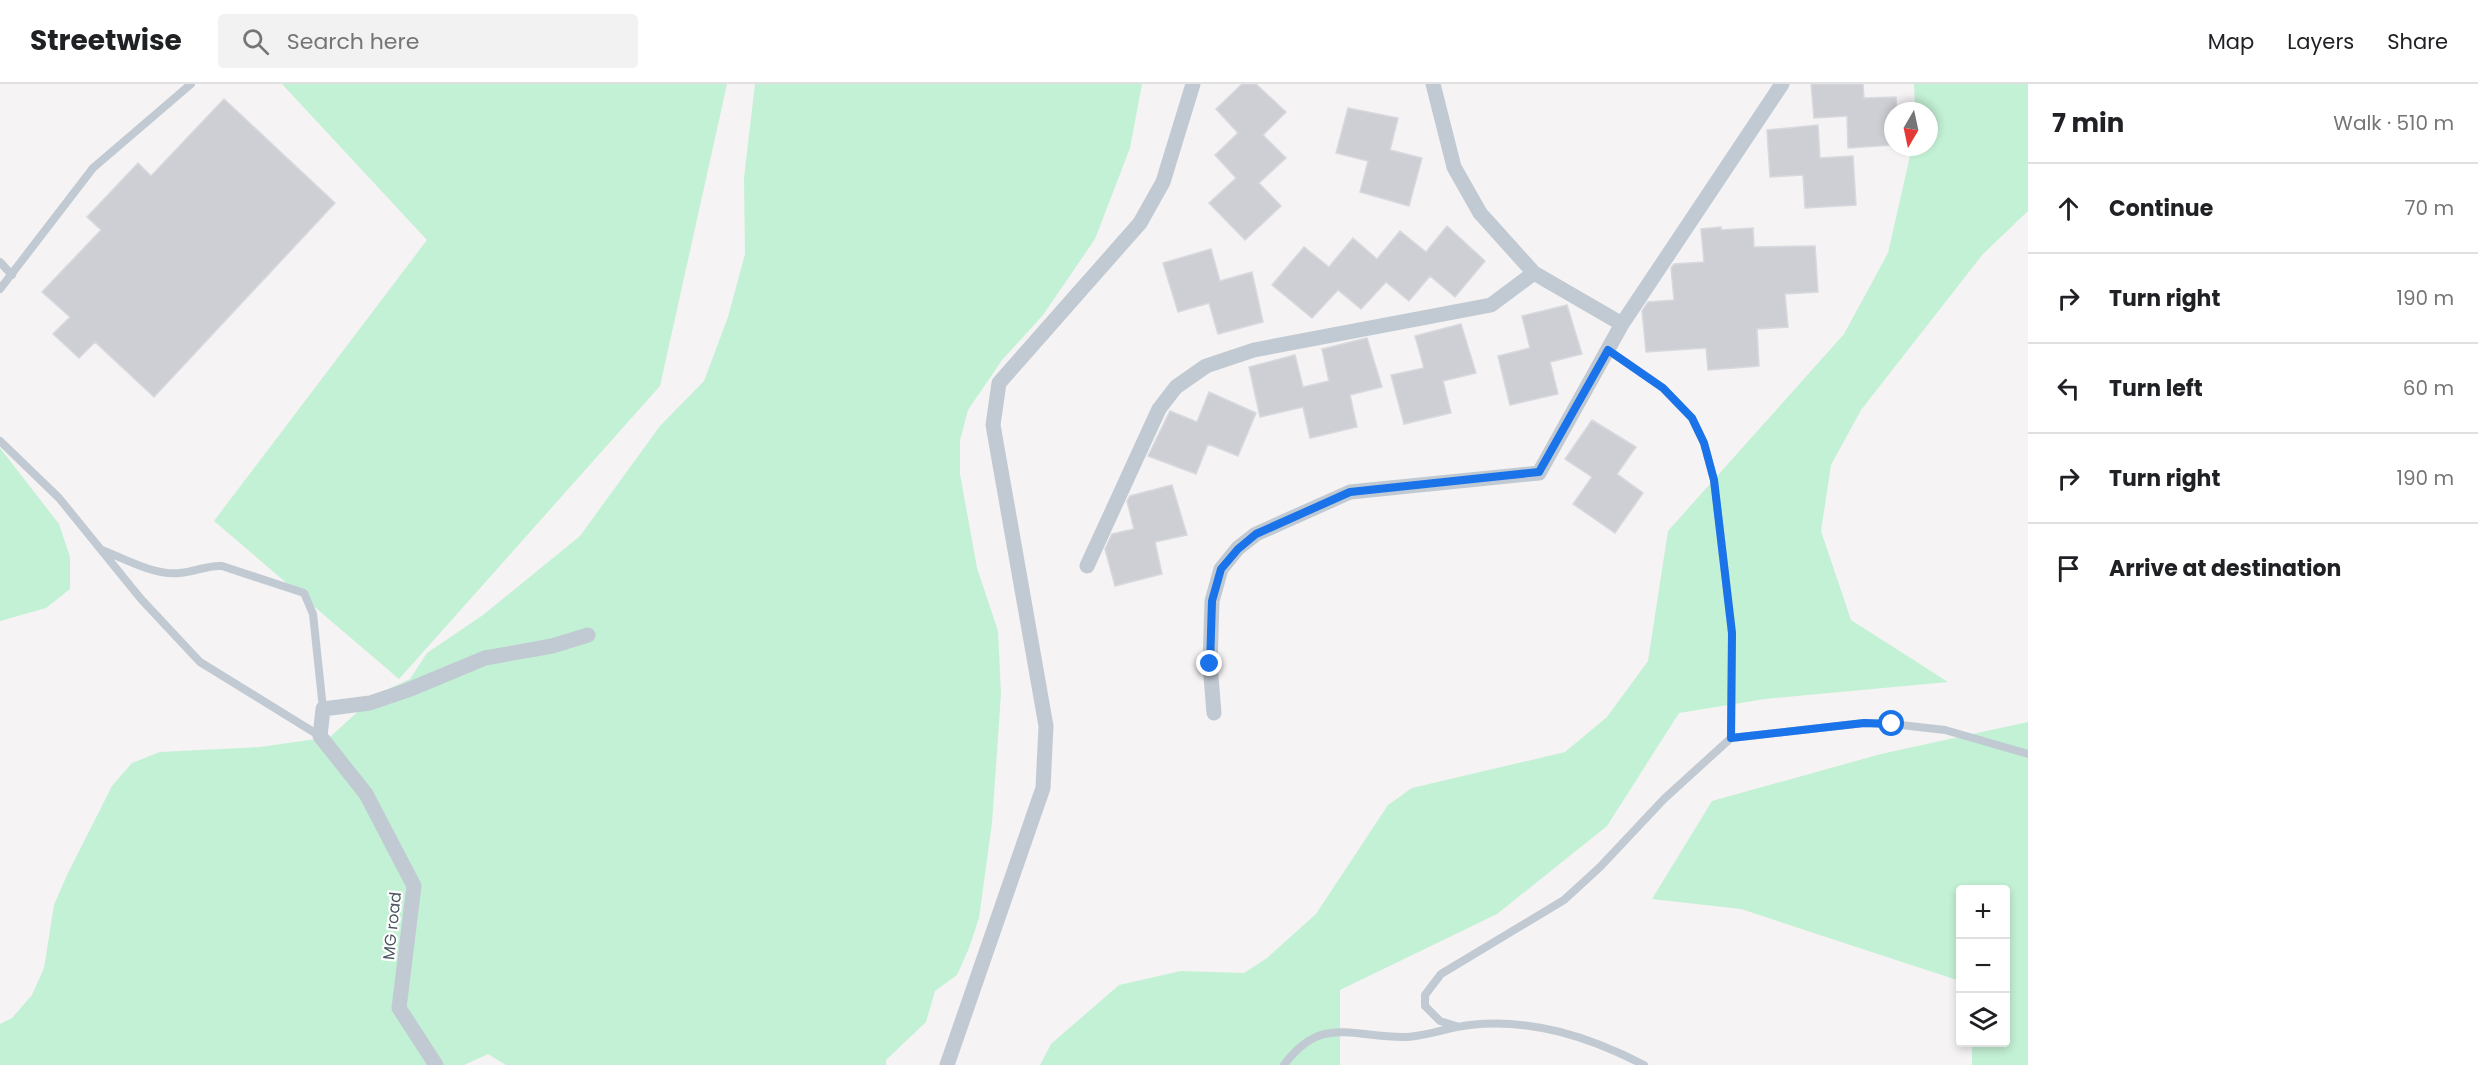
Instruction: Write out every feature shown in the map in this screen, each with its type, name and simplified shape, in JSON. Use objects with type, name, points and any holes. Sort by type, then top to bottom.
[{"type":"street","points":[[947,1065],[1043,788],[1046,726],[993,425],[999,383],[1140,223],[1163,182],[1193,84]]},
{"type":"street","points":[[1433,84],[1454,167],[1480,213],[1534,273],[1622,324]]},
{"type":"street","points":[[1214,713],[1210,664],[1212,601],[1221,569],[1238,549],[1256,534],[1350,492],[1539,472],[1622,324],[1782,84]]},
{"type":"street","points":[[1087,566],[1158,409],[1176,387],[1206,366],[1254,350],[1491,305],[1534,273]]},
{"type":"street","points":[[320,736],[322,709],[370,703],[486,658],[552,646],[588,635]]},
{"type":"street","name":"MG road","points":[[320,736],[366,794],[414,886],[399,1008],[436,1065]]},
{"type":"lane","points":[[0,289],[93,168],[191,84]]},
{"type":"lane","points":[[0,262],[12,275]]},
{"type":"lane","points":[[1608,350],[1663,388],[1692,418],[1704,443],[1714,480],[1732,633],[1731,738]]},
{"type":"lane","points":[[0,441],[59,498],[141,599],[200,662],[320,736]]},
{"type":"lane","points":[[101,549],[165,572],[180,574],[211,565],[222,566],[304,593],[313,614],[322,709]]},
{"type":"lane","points":[[1456,1026],[1440,1021],[1425,1005],[1425,995],[1441,974],[1564,900],[1600,867],[1664,799],[1731,738],[1864,723],[1892,724],[1945,730],[2028,754]]},
{"type":"lane","points":[[1284,1065],[1296,1048],[1315,1036],[1333,1031],[1404,1037],[1456,1026],[1485,1023],[1529,1026],[1579,1035],[1644,1065]]},
{"type":"green space","points":[[282,84],[727,84],[660,386],[399,679],[214,521],[427,240]]},
{"type":"green space","points":[[755,84],[1142,84],[1130,148],[1095,239],[1043,315],[1002,360],[968,410],[960,440],[960,474],[977,568],[998,631],[1001,694],[992,823],[979,918],[957,975],[935,991],[926,1022],[886,1060],[886,1065],[506,1065],[488,1054],[464,1065],[0,1065],[0,1024],[12,1018],[32,995],[44,968],[54,905],[112,786],[132,763],[160,752],[260,747],[330,737],[376,695],[410,679],[427,653],[483,615],[580,536],[660,426],[704,381],[728,317],[745,254],[744,178]]},
{"type":"green space","points":[[1914,84],[2028,84],[2028,211],[1983,254],[1861,410],[1831,465],[1821,531],[1851,620],[1948,682],[1765,699],[1679,713],[1607,826],[1497,914],[1340,990],[1340,1065],[1040,1065],[1051,1044],[1119,985],[1181,971],[1244,973],[1267,958],[1316,914],[1388,805],[1412,788],[1565,752],[1607,717],[1648,661],[1668,531],[1844,334],[1888,253],[1910,156],[1938,156],[1938,102],[1915,102]]},
{"type":"green space","points":[[0,448],[59,524],[70,557],[70,589],[46,608],[0,621]]},
{"type":"green space","points":[[2028,722],[2028,1065],[1972,1065],[1972,1047],[2010,1047],[2010,885],[1956,885],[1956,980],[1741,909],[1652,899],[1712,801],[1881,754]]},
{"type":"building","points":[[1242,84],[1256,84],[1286,112],[1263,135],[1286,158],[1259,183],[1281,206],[1245,240],[1209,203],[1236,178],[1215,155],[1238,133],[1216,109]]},
{"type":"building","points":[[1811,84],[1863,84],[1864,98],[1896,97],[1896,102],[1884,102],[1884,146],[1848,148],[1847,116],[1814,118]]},
{"type":"building","points":[[224,99],[335,203],[154,397],[95,342],[79,358],[53,334],[70,317],[42,292],[101,230],[87,217],[138,163],[151,176]]},
{"type":"building","points":[[1348,108],[1398,118],[1390,150],[1422,158],[1409,206],[1360,192],[1368,161],[1336,153]]},
{"type":"building","points":[[1818,125],[1820,158],[1853,156],[1856,205],[1805,208],[1803,175],[1770,177],[1767,130]]},
{"type":"building","points":[[1447,226],[1485,261],[1455,297],[1430,276],[1409,301],[1386,282],[1361,309],[1338,290],[1312,318],[1272,285],[1304,247],[1329,267],[1353,238],[1377,259],[1400,231],[1426,252]]},
{"type":"building","points":[[1721,227],[1721,230],[1753,228],[1754,247],[1815,246],[1818,292],[1785,294],[1788,327],[1757,329],[1759,366],[1708,370],[1706,348],[1646,352],[1642,311],[1648,302],[1674,300],[1671,268],[1674,264],[1704,262],[1701,229]]},
{"type":"building","points":[[1211,249],[1220,281],[1252,272],[1263,322],[1218,334],[1209,303],[1178,312],[1163,263]]},
{"type":"building","points":[[1567,305],[1582,354],[1550,362],[1558,394],[1510,405],[1498,356],[1530,348],[1522,316]]},
{"type":"building","points":[[1461,324],[1476,373],[1443,381],[1451,413],[1404,424],[1391,375],[1424,368],[1415,336]]},
{"type":"building","points":[[1367,338],[1382,387],[1350,395],[1357,427],[1310,438],[1303,407],[1260,417],[1249,367],[1295,355],[1303,387],[1329,381],[1322,349]]},
{"type":"building","points":[[1209,392],[1256,413],[1238,456],[1208,444],[1196,474],[1148,456],[1170,411],[1197,422]]},
{"type":"building","points":[[1592,420],[1636,447],[1617,474],[1643,493],[1615,533],[1573,504],[1592,477],[1565,459]]},
{"type":"building","points":[[1172,485],[1187,535],[1155,542],[1162,574],[1115,586],[1105,549],[1112,534],[1134,529],[1127,501],[1130,496]]},
{"type":"route","points":[[1210,664],[1212,601],[1221,569],[1238,549],[1256,534],[1350,492],[1539,472],[1608,350],[1663,388],[1692,418],[1704,443],[1714,480],[1732,633],[1731,738],[1864,723],[1892,724]]}]
